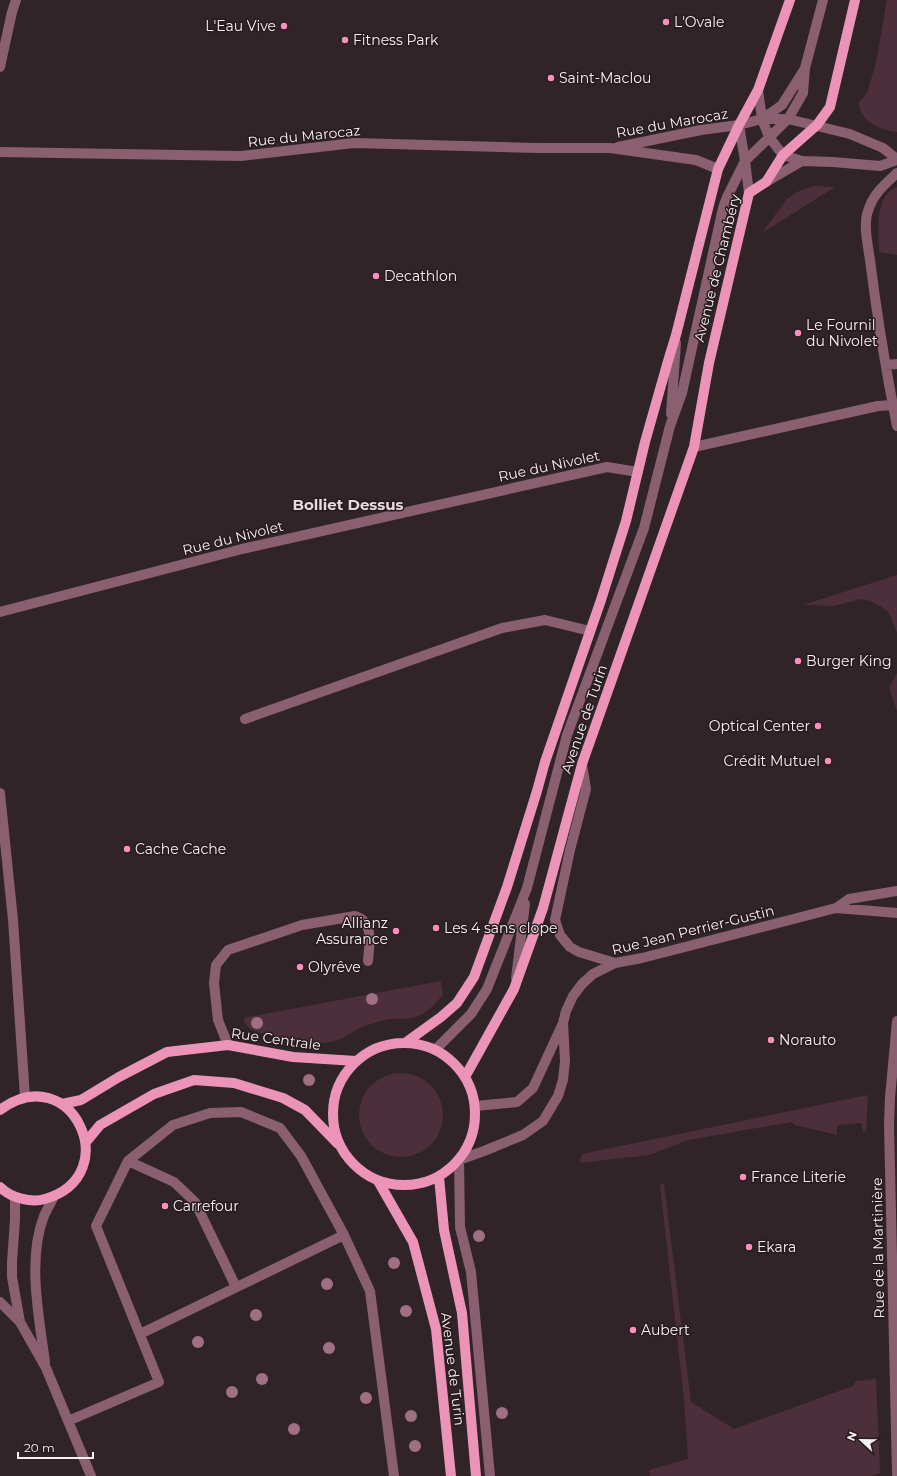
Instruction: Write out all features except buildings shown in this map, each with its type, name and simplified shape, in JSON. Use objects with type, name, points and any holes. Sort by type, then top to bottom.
[{"type":"main road","name":"Avenue de Chambéry","points":[[668,361],[718,169],[758,90],[790,0]]},
{"type":"main road","name":"Avenue de Chambéry","points":[[709,363],[749,193],[766,182],[783,155],[817,125],[830,107],[855,0]]},
{"type":"main road","name":"Avenue de Turin","points":[[405,1043],[441,1017],[457,1003],[474,976],[508,887],[545,762],[626,521],[668,361]]},
{"type":"main road","name":"Avenue de Turin","points":[[465,1077],[514,989],[543,908],[582,764],[694,447],[709,363]]},
{"type":"main road","points":[[405,1043],[420,1044],[435,1050],[452,1061],[465,1077],[472,1091],[475,1106],[474,1125],[469,1144],[449,1170],[439,1177],[419,1184],[398,1185],[378,1181],[363,1173],[350,1162],[341,1147],[333,1125],[334,1102],[342,1080],[356,1062],[370,1051],[387,1045],[405,1043]]},
{"type":"main road","name":"Rue Centrale","points":[[62,1104],[81,1100],[119,1077],[167,1052],[228,1045],[293,1058],[356,1062]]},
{"type":"main road","points":[[86,1142],[100,1125],[154,1094],[194,1080],[234,1083],[283,1098],[306,1110],[341,1147]]},
{"type":"main road","points":[[0,1110],[11,1102],[25,1097],[38,1096],[50,1099],[62,1104],[73,1114],[82,1127],[86,1142],[82,1169],[66,1190],[41,1200],[28,1200],[15,1197],[1,1189]]},
{"type":"main road","name":"Avenue de Turin","points":[[439,1177],[444,1230],[462,1313],[476,1476]]},
{"type":"main road","name":"Avenue de Turin","points":[[378,1181],[413,1242],[436,1329],[451,1476]]},
{"type":"street","points":[[0,67],[16,0]]},
{"type":"street","points":[[435,1050],[471,1014],[487,989],[527,888],[567,735],[644,528],[670,426],[682,393],[723,208],[745,161],[788,119],[803,93],[805,68],[823,0]]},
{"type":"street","points":[[762,119],[782,105],[805,68]]},
{"type":"street","points":[[758,90],[762,119],[769,137],[783,155],[802,162],[833,162],[880,166],[897,159],[883,148],[850,134],[788,119],[762,119]]},
{"type":"street","name":"Rue du Marocaz","points":[[610,148],[701,130],[739,125],[762,119]]},
{"type":"street","points":[[739,125],[749,193]]},
{"type":"street","name":"Rue du Marocaz","points":[[0,152],[241,156],[354,142],[538,148],[610,148],[692,159],[718,169]]},
{"type":"street","points":[[766,182],[802,162]]},
{"type":"street","points":[[897,173],[880,188],[867,213],[867,231],[876,315],[897,426]]},
{"type":"street","points":[[670,426],[676,335]]},
{"type":"street","points":[[886,365],[897,364]]},
{"type":"street","points":[[694,447],[878,406],[893,405]]},
{"type":"street","name":"Rue du Nivolet","points":[[0,612],[242,549],[606,467],[638,472]]},
{"type":"street","points":[[245,719],[502,628],[545,620],[590,631]]},
{"type":"street","points":[[582,764],[586,789],[570,850],[555,920],[560,935],[570,947],[579,952],[615,963]]},
{"type":"street","points":[[0,793],[13,920],[25,1097]]},
{"type":"street","points":[[514,989],[527,888]]},
{"type":"street","name":"Rue Jean Perrier-Gustin","points":[[836,908],[848,899],[897,891]]},
{"type":"street","name":"Rue Jean Perrier-Gustin","points":[[475,1106],[517,1102],[533,1088],[563,1023],[568,1006],[582,984],[593,974],[615,963],[642,958],[836,908],[897,913]]},
{"type":"street","points":[[228,1045],[218,1020],[214,983],[216,965],[228,950],[302,925],[355,916],[362,919],[367,926],[370,938],[368,961]]},
{"type":"street","name":"Rue de la Martinière","points":[[897,1020],[889,1125],[897,1474]]},
{"type":"street","name":"Rue Jean Perrier-Gustin","points":[[458,1160],[484,1152],[523,1135],[543,1121],[558,1096],[563,1080],[565,1061],[563,1023]]},
{"type":"street","points":[[68,1421],[160,1382],[96,1226],[128,1160],[173,1125],[210,1113],[240,1112],[280,1128],[301,1156],[344,1235],[370,1291],[394,1476]]},
{"type":"street","points":[[128,1160],[174,1182],[195,1202],[236,1287]]},
{"type":"street","points":[[458,1160],[460,1227],[471,1272],[490,1476]]},
{"type":"street","points":[[46,1368],[36,1289],[37,1243],[44,1216],[54,1196]]},
{"type":"street","points":[[15,1197],[12,1276],[20,1322]]},
{"type":"street","points":[[140,1334],[344,1235]]},
{"type":"street","points":[[0,1302],[20,1322],[46,1368],[91,1476]]},
{"type":"street","points":[[448,1476],[449,1456]]},
{"type":"shaded area","points":[[887,0],[897,0],[897,132],[878,127],[872,123],[863,114],[860,109],[859,102],[867,93],[876,63]]},
{"type":"shaded area","points":[[813,186],[835,187],[762,233],[786,200],[797,192]]},
{"type":"shaded area","points":[[897,187],[897,255],[879,252],[878,229],[880,212],[885,197],[889,192]]},
{"type":"shaded area","points":[[897,575],[897,633],[889,613],[882,607],[870,601],[861,599],[834,606],[803,605]]},
{"type":"shaded area","points":[[897,673],[897,711],[889,688]]},
{"type":"shaded area","points":[[441,981],[443,995],[432,1006],[416,1017],[389,1019],[374,1023],[331,1042],[314,1044],[288,1040],[256,1031],[249,1028],[244,1022],[244,1018]]},
{"type":"shaded area","points":[[393,1073],[409,1073],[425,1080],[436,1091],[443,1107],[443,1123],[440,1131],[431,1145],[425,1150],[409,1157],[393,1157],[377,1150],[366,1139],[359,1123],[359,1107],[366,1091],[377,1080]]},
{"type":"shaded area","points":[[868,1095],[866,1131],[863,1132],[861,1123],[837,1125],[837,1135],[795,1125],[792,1122],[688,1140],[649,1155],[580,1163],[582,1154]]},
{"type":"shaded area","points":[[664,1184],[691,1402],[734,1429],[853,1386],[856,1381],[876,1379],[880,1473],[871,1476],[650,1476],[649,1470],[688,1459],[684,1399],[660,1185]]},
{"type":"place","name":"L'Ovale","points":[[666,22]]},
{"type":"place","name":"L'Eau Vive","points":[[284,26]]},
{"type":"place","name":"Fitness Park","points":[[345,40]]},
{"type":"place","name":"Saint-Maclou","points":[[551,78]]},
{"type":"place","name":"Decathlon","points":[[376,276]]},
{"type":"place","name":"Le Fournil du Nivolet","points":[[798,333]]},
{"type":"place","name":"Burger King","points":[[798,661]]},
{"type":"place","name":"Optical Center","points":[[818,726]]},
{"type":"place","name":"Crédit Mutuel","points":[[828,761]]},
{"type":"place","name":"Cache Cache","points":[[127,849]]},
{"type":"place","name":"Les 4 sans clope","points":[[436,928]]},
{"type":"place","name":"Allianz Assurance","points":[[396,931]]},
{"type":"place","name":"Olyrêve","points":[[300,967]]},
{"type":"place","name":"Norauto","points":[[771,1040]]},
{"type":"place","name":"France Literie","points":[[743,1177]]},
{"type":"place","name":"Carrefour","points":[[165,1206]]},
{"type":"place","name":"Ekara","points":[[749,1247]]},
{"type":"place","name":"Aubert","points":[[633,1330]]},
{"type":"district","name":"Bolliet Dessus","points":[[348,504]]}]
